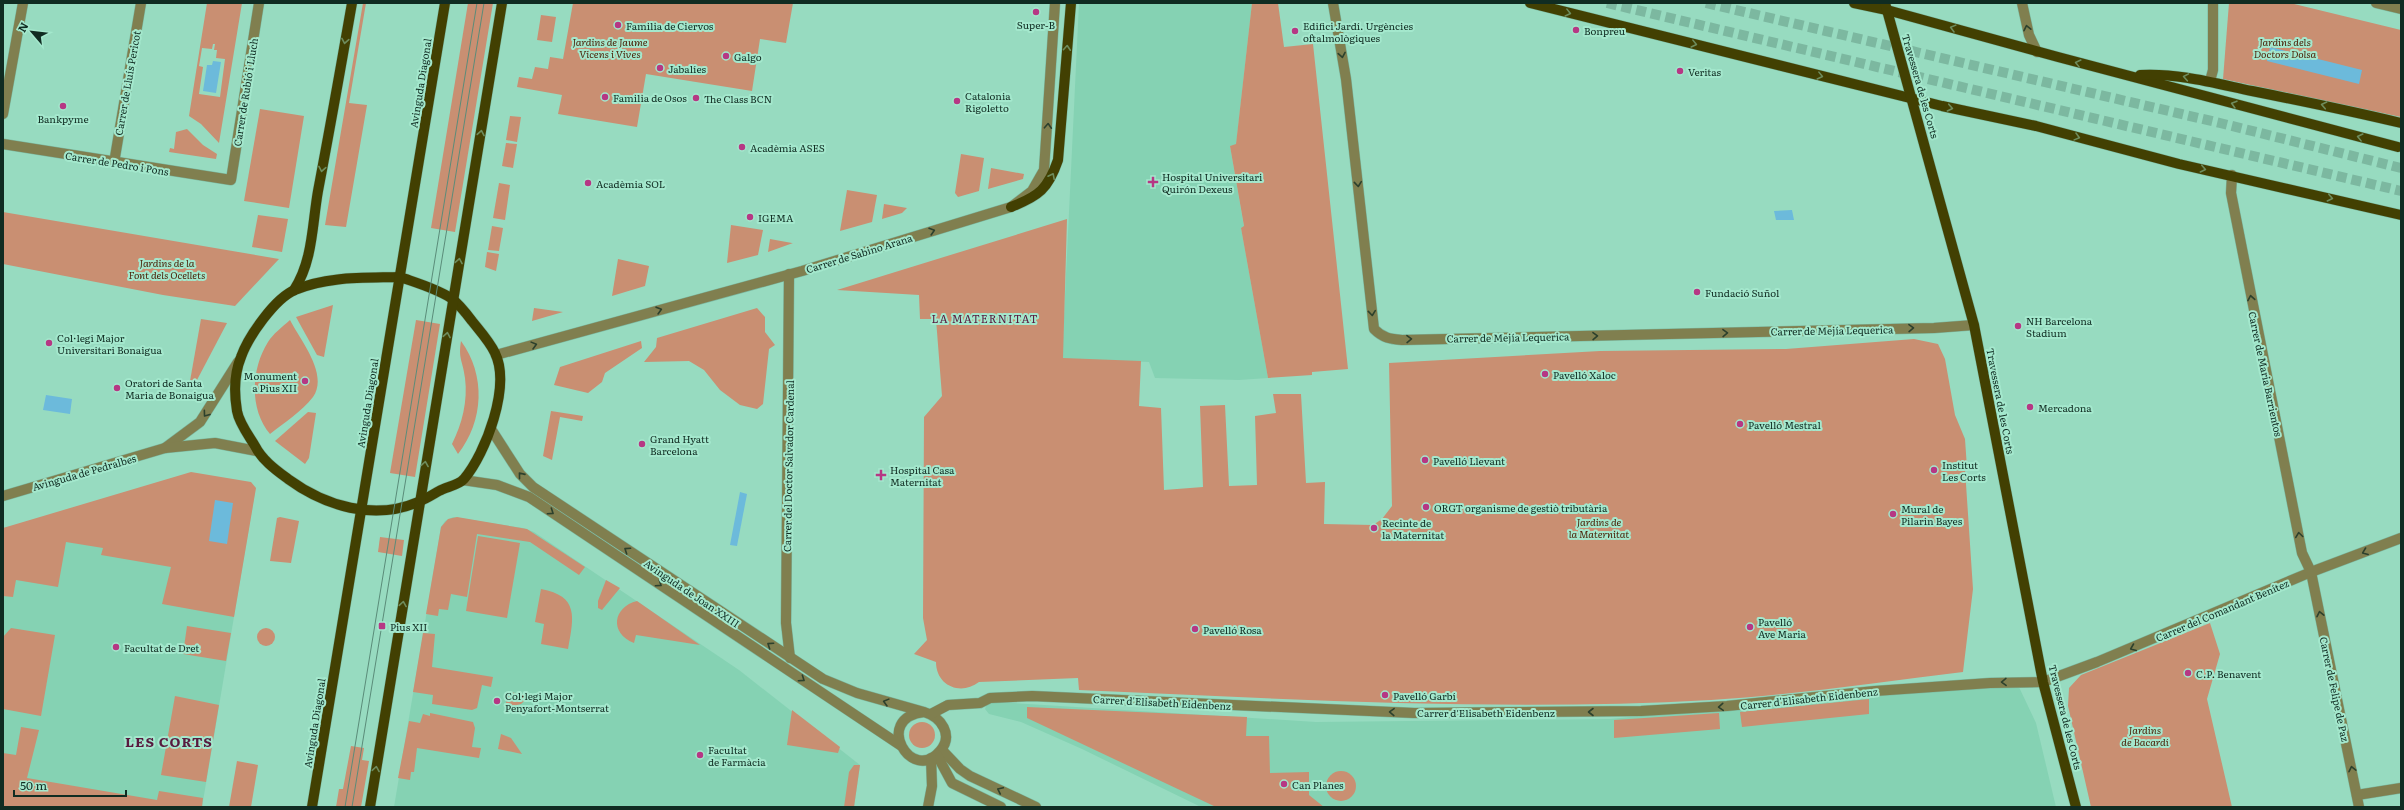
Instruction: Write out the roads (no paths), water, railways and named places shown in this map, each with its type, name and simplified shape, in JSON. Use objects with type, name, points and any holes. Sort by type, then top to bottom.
[{"type":"main road","points":[[294,290],[344,279],[400,277],[434,288],[453,299],[484,336],[496,355],[499,375],[498,398],[492,429],[480,453],[463,480],[419,502],[394,510],[361,510],[334,504],[306,491],[270,465],[257,451],[237,414],[234,389],[241,356],[272,309],[294,290],[303,274],[309,257],[316,203],[352,3]]},
{"type":"main road","name":"Avinguda Diagonal","points":[[312,807],[445,3]]},
{"type":"main road","points":[[370,807],[502,3]]},
{"type":"main road","points":[[1011,207],[1031,199],[1042,191],[1053,175],[1058,160],[1071,3]]},
{"type":"main road","points":[[1530,3],[1912,99],[2036,126],[2179,164],[2401,215]]},
{"type":"main road","points":[[1854,3],[1886,6],[2037,52],[2133,76],[2398,147]]},
{"type":"main road","name":"Travessera de les Corts","points":[[1886,6],[1974,325],[2043,682],[2076,807]]},
{"type":"main road","points":[[2133,76],[2165,73],[2322,104],[2401,123]]},
{"type":"street","points":[[3,114],[23,3]]},
{"type":"street","name":"Carrer de Lluís Pericot","points":[[114,163],[140,3]]},
{"type":"street","name":"Carrer de Rubió i Lluch","points":[[231,180],[259,3]]},
{"type":"street","name":"Carrer de Sabino Arana","points":[[496,355],[789,274],[1011,207],[1032,191],[1044,170],[1055,3]]},
{"type":"street","name":"Carrer de Mejía Lequerica","points":[[1333,3],[1346,79],[1374,329],[1381,336],[1389,339],[1410,339],[1974,325]]},
{"type":"street","points":[[2022,3],[2029,35],[2037,52]]},
{"type":"street","points":[[2210,81],[2213,70],[2213,3]]},
{"type":"street","points":[[2376,3],[2401,9]]},
{"type":"street","name":"Carrer de Pedro i Pons","points":[[3,144],[114,163],[231,180]]},
{"type":"street","name":"Carrer de Maria Barrientos","points":[[2232,175],[2231,193],[2257,330],[2302,553],[2311,572]]},
{"type":"street","name":"Carrer del Doctor Salvador Cardenal","points":[[789,274],[786,635],[790,658]]},
{"type":"street","name":"Avinguda de Pedralbes","points":[[165,448],[200,422],[241,356]]},
{"type":"street","name":"Avinguda de Joan XXIII","points":[[492,429],[520,474],[533,488],[790,658],[823,679],[845,689],[927,713]]},
{"type":"street","name":"Avinguda de Pedralbes","points":[[3,496],[165,448],[215,443],[257,451]]},
{"type":"street","name":"Avinguda de Joan XXIII","points":[[463,480],[497,485],[529,497],[900,745]]},
{"type":"street","name":"Carrer del Comandant Benítez","points":[[2043,682],[2197,622],[2311,572],[2401,538]]},
{"type":"street","name":"Carrer de Felipe de Paz","points":[[2311,572],[2359,807]]},
{"type":"street","name":"Carrer d'Elisabeth Eidenbenz","points":[[927,713],[948,705],[980,703],[990,698],[1032,696],[1414,713],[1641,711],[1727,706],[1883,690],[1990,683],[2043,682]]},
{"type":"street","points":[[928,807],[936,754],[945,741],[946,731],[940,720],[927,713],[912,715],[906,719],[899,730],[900,745],[907,754],[923,760],[936,754]]},
{"type":"street","points":[[936,754],[952,783],[1000,807]]},
{"type":"street","points":[[936,754],[970,776],[1036,807]]},
{"type":"street","points":[[2357,795],[2401,788]]},
{"type":"water","points":[[2270,47],[2362,70],[2359,84],[2267,61]]},
{"type":"water","points":[[213,61],[221,62],[216,93],[203,91],[207,65],[212,65]]},
{"type":"water","points":[[1792,210],[1794,220],[1776,220],[1774,211]]},
{"type":"water","points":[[46,395],[72,399],[70,414],[43,410]]},
{"type":"water","points":[[740,492],[747,494],[737,546],[730,545]]},
{"type":"water","points":[[215,500],[233,503],[227,544],[209,541]]},
{"type":"tunnel","points":[[1607,3],[2401,191]]},
{"type":"tunnel","points":[[1706,3],[2220,123],[2401,168]]},
{"type":"tram line","points":[[345,807],[477,3]]},
{"type":"tram line","points":[[352,807],[484,3]]},
{"type":"place","name":"Super-B","points":[[1036,12]]},
{"type":"place","name":"Familia de Ciervos","points":[[618,25]]},
{"type":"place","name":"Bonpreu","points":[[1576,30]]},
{"type":"place","name":"Edifici Jardí. Urgències oftalmològiques","points":[[1295,31]]},
{"type":"place","name":"Galgo","points":[[726,56]]},
{"type":"place","name":"Jabalíes","points":[[660,68]]},
{"type":"place","name":"Veritas","points":[[1680,71]]},
{"type":"place","name":"Familia de Osos","points":[[605,97]]},
{"type":"place","name":"The Class BCN","points":[[696,98]]},
{"type":"place","name":"Catalonia Rigoletto","points":[[957,101]]},
{"type":"place","name":"Bankpyme","points":[[63,106]]},
{"type":"place","name":"Acadèmia ASES","points":[[742,147]]},
{"type":"place","name":"Hospital Universitari Quirón Dexeus","points":[[1153,182]]},
{"type":"place","name":"Acadèmia SOL","points":[[588,183]]},
{"type":"place","name":"IGEMA","points":[[750,217]]},
{"type":"place","name":"Fundació Suñol","points":[[1697,292]]},
{"type":"place","name":"NH Barcelona Stadium","points":[[2018,326]]},
{"type":"place","name":"Col·legi Major Universitari Bonaigua","points":[[49,343]]},
{"type":"place","name":"Pavelló Xaloc","points":[[1545,374]]},
{"type":"place","name":"Monument a Pius XII","points":[[305,381]]},
{"type":"place","name":"Oratori de Santa Maria de Bonaigua","points":[[117,388]]},
{"type":"place","name":"Mercadona","points":[[2030,407]]},
{"type":"place","name":"Pavelló Mestral","points":[[1740,424]]},
{"type":"place","name":"Grand Hyatt Barcelona","points":[[642,444]]},
{"type":"place","name":"Pavelló Llevant","points":[[1425,460]]},
{"type":"place","name":"Institut Les Corts","points":[[1934,470]]},
{"type":"place","name":"Hospital Casa Maternitat","points":[[881,475]]},
{"type":"place","name":"ORGT organisme de gestiò tributària","points":[[1426,507]]},
{"type":"place","name":"Mural de Pilarin Bayes","points":[[1893,514]]},
{"type":"place","name":"Recinte de la Maternitat","points":[[1374,528]]},
{"type":"place","name":"Pius XII","points":[[382,626]]},
{"type":"place","name":"Pavelló Ave Maria","points":[[1750,627]]},
{"type":"place","name":"Pavelló Rosa","points":[[1195,629]]},
{"type":"place","name":"Facultat de Dret","points":[[116,647]]},
{"type":"place","name":"C.P. Benavent","points":[[2188,673]]},
{"type":"place","name":"Pavelló Garbí","points":[[1385,695]]},
{"type":"place","name":"Col·legi Major Penyafort-Montserrat","points":[[497,701]]},
{"type":"place","name":"Facultat de Farmàcia","points":[[700,755]]},
{"type":"place","name":"Can Planes","points":[[1284,784]]},
{"type":"district","name":"LA MATERNITAT","points":[[985,318]]},
{"type":"district","name":"LES CORTS","points":[[169,741]]},
{"type":"park label","name":"Jardins de Jaume Vicens i Vives","points":[[610,46]]},
{"type":"park label","name":"Jardins dels Doctors Dolsa","points":[[2285,46]]},
{"type":"park label","name":"Jardins de la Font dels Ocellets","points":[[167,268]]},
{"type":"park label","name":"Jardins de la Maternitat","points":[[1599,526]]},
{"type":"park label","name":"Jardins de Bacardí","points":[[2145,734]]}]
